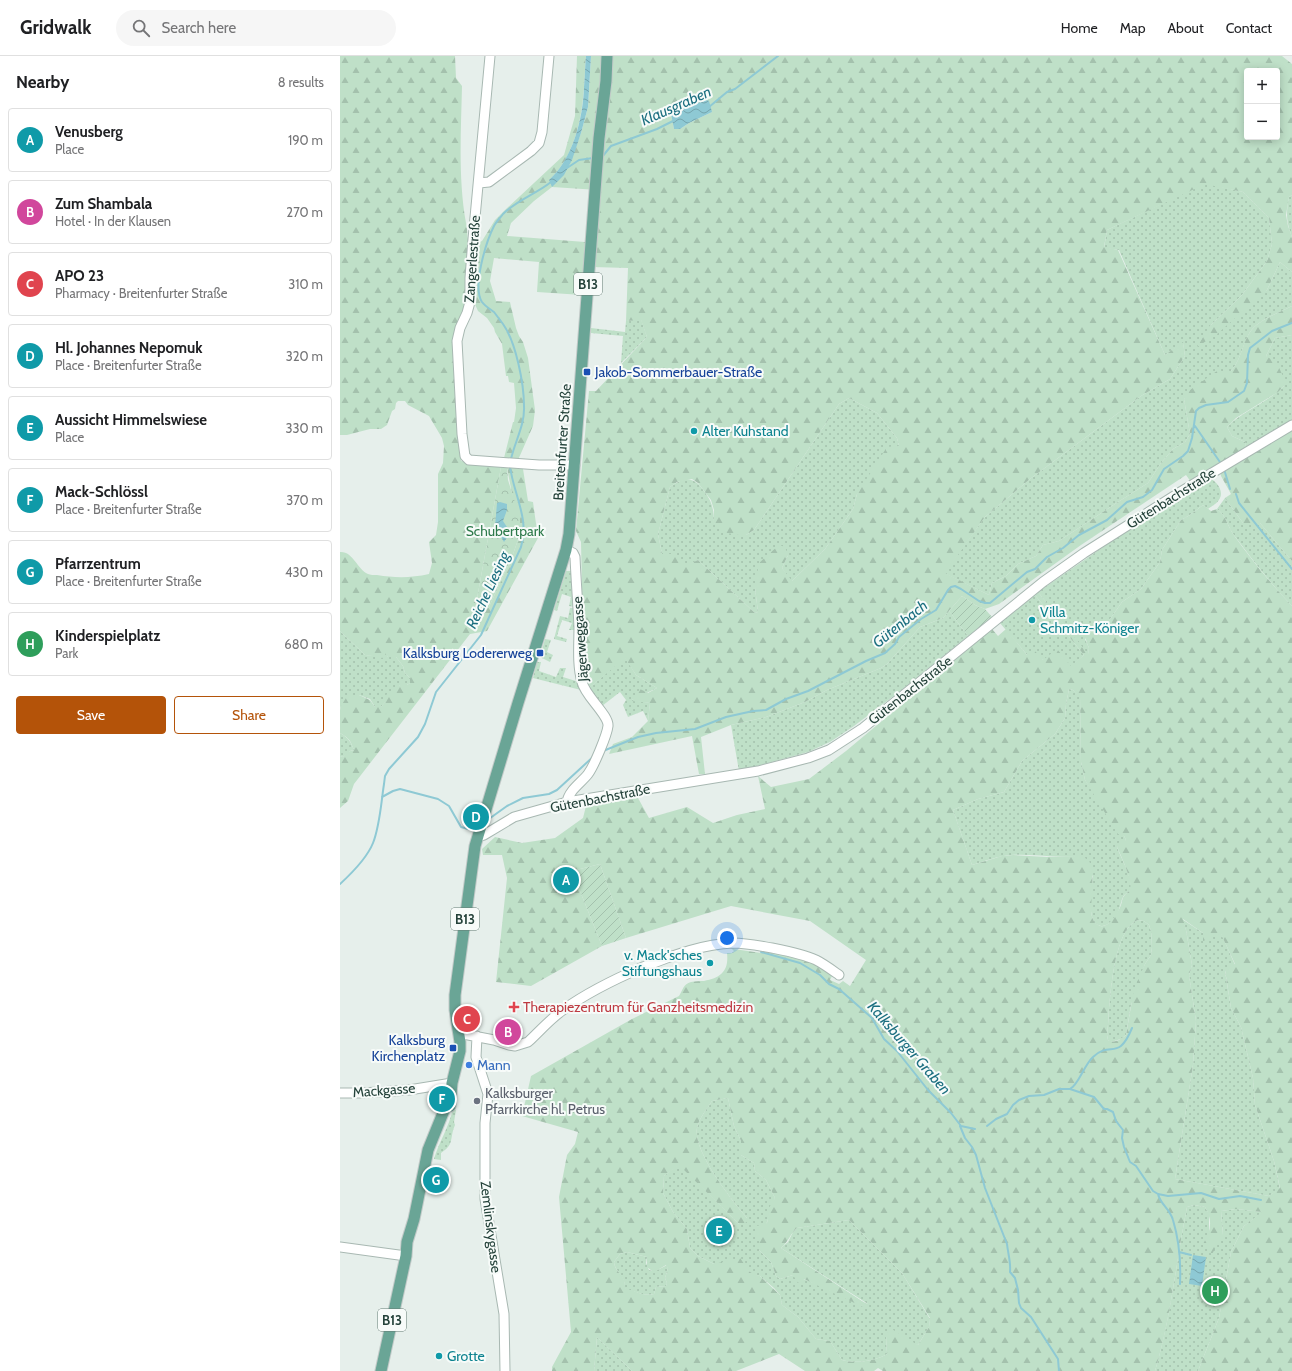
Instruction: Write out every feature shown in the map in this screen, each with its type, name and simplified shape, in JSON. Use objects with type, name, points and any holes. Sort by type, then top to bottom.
[{"type":"main road","name":"Breitenfurter Straße","points":[[478,835],[566,550],[569,534],[599,138],[606,81],[607,56]]},
{"type":"main road","name":"B13","points":[[381,1371],[406,1256],[407,1242],[414,1219],[426,1164],[444,1126],[451,1087],[460,1055],[460,1042],[455,1010],[455,995],[475,846],[478,835]]},
{"type":"street","name":"Zangerlestraße","points":[[490,56],[470,278],[470,302],[460,328],[457,341],[462,434],[465,456],[467,459],[519,464],[575,465]]},
{"type":"street","points":[[479,182],[489,182],[531,151],[539,143],[542,132],[549,56]]},
{"type":"street","name":"Gütenbachstraße","points":[[478,835],[484,835],[514,817],[567,802],[758,771],[808,758],[830,750],[869,723],[1043,582],[1128,524],[1292,425]]},
{"type":"street","name":"Jägerweggasse","points":[[566,550],[573,553],[575,557],[579,664],[581,680],[584,690],[606,718],[608,725],[595,761],[587,775],[568,796],[567,802]]},
{"type":"street","points":[[458,1032],[494,1040],[508,1045],[515,1046],[528,1042],[562,1011],[590,991],[672,956],[698,948],[734,943],[783,950],[814,959],[839,975]]},
{"type":"street","name":"Zemlinskygasse","points":[[477,1036],[476,1056],[488,1094],[485,1118],[485,1199],[504,1314],[505,1371]]},
{"type":"street","name":"Mackgasse","points":[[340,1093],[451,1087]]},
{"type":"street","points":[[340,1247],[406,1256]]},
{"type":"green space","points":[[340,56],[455,56],[456,78],[462,86],[461,172],[463,206],[470,244],[468,300],[455,341],[461,461],[523,469],[528,501],[533,502],[538,538],[487,631],[470,634],[354,784],[348,801],[340,808],[340,756],[343,757],[347,752],[354,750],[349,740],[340,733],[341,706],[346,698],[352,695],[359,695],[370,700],[375,707],[381,707],[385,702],[386,695],[400,685],[407,685],[410,683],[410,678],[405,673],[403,666],[396,657],[388,657],[385,653],[384,657],[382,658],[365,655],[340,631],[340,552],[344,552],[352,557],[364,572],[370,575],[403,577],[429,574],[432,563],[429,542],[436,535],[438,522],[438,474],[443,463],[444,446],[442,438],[429,416],[408,405],[405,401],[398,401],[396,403],[395,409],[392,411],[387,425],[381,429],[370,429],[347,435],[340,435]],"holes":[[[501,467],[507,468],[520,534],[512,557],[489,607],[480,614],[474,615]]]},
{"type":"green space","points":[[577,56],[586,56],[583,99],[579,125],[571,149],[565,161],[549,180],[569,165],[581,133],[588,107],[591,56],[1282,56],[1292,64],[1292,195],[1289,197],[1286,215],[1292,237],[1292,272],[1280,262],[1267,290],[1217,334],[1197,347],[1209,327],[1242,295],[1267,261],[1272,244],[1269,218],[1243,192],[1205,184],[1107,230],[1104,247],[1118,250],[1165,355],[1183,342],[1185,356],[1170,379],[1141,396],[1030,479],[985,517],[945,573],[989,595],[992,583],[1006,576],[1018,564],[1036,556],[1043,545],[1059,541],[1148,483],[1161,463],[1173,449],[1185,442],[1190,434],[1184,399],[1190,390],[1217,371],[1231,371],[1237,362],[1247,337],[1254,327],[1264,320],[1292,306],[1292,335],[1275,338],[1266,356],[1277,363],[1285,381],[1284,386],[1278,392],[1236,418],[1227,427],[1232,436],[1245,442],[1246,448],[1292,422],[1292,561],[1260,523],[1243,523],[1225,498],[1231,494],[1221,476],[1219,465],[1191,482],[1186,475],[1081,545],[999,604],[985,609],[975,605],[962,596],[943,618],[920,627],[887,664],[881,668],[827,690],[805,702],[766,717],[731,725],[701,737],[705,774],[699,774],[692,736],[609,754],[613,744],[632,737],[648,721],[650,703],[632,701],[640,689],[648,693],[657,688],[636,675],[625,658],[589,688],[584,677],[581,542],[576,531],[589,391],[596,391],[647,337],[641,320],[626,321],[628,268],[592,267],[598,190],[552,187],[534,201],[511,223],[507,236],[585,242],[582,295],[537,292],[539,262],[494,258],[490,281],[496,301],[510,302],[516,328],[523,342],[528,358],[535,410],[533,426],[518,460],[504,458],[514,422],[516,408],[514,383],[509,382],[508,376],[506,376],[502,344],[494,328],[487,318],[478,311],[473,300],[475,244],[482,241],[495,220],[506,209],[564,155],[575,116]],"holes":[[[688,106],[712,112],[680,129],[674,129],[671,114]],[[849,398],[877,413],[897,438],[899,446],[887,447],[857,494],[853,509],[825,549],[792,581],[782,568],[788,555],[785,547],[779,545],[759,563],[755,588],[758,612],[755,613],[698,560],[685,566],[675,554],[662,554],[658,534],[670,487],[677,482],[692,479],[698,483],[711,500],[714,510],[714,523],[727,533],[746,535],[754,530],[839,404]]]},
{"type":"green space","points":[[1205,183],[1243,192],[1269,218],[1272,244],[1267,261],[1242,295],[1209,327],[1267,290],[1280,262],[1292,272],[1292,306],[1264,320],[1254,327],[1247,337],[1237,362],[1231,371],[1217,372],[1184,399],[1190,434],[1185,442],[1173,449],[1161,463],[1148,483],[1059,541],[1043,545],[1036,556],[1018,564],[1006,576],[992,583],[989,595],[944,573],[985,517],[1030,479],[1141,396],[1170,379],[1185,356],[1183,343],[1165,355],[1119,250],[1104,248],[1107,230]]},
{"type":"green space","points":[[1292,195],[1292,237],[1287,212],[1289,197]]},
{"type":"green space","points":[[641,319],[647,337],[621,363],[623,336],[591,333],[591,328],[625,332],[626,321]]},
{"type":"green space","points":[[1292,335],[1292,422],[1246,449],[1245,442],[1232,436],[1227,427],[1284,386],[1266,356],[1275,338]]},
{"type":"green space","name":"Alter Kuhstand","points":[[849,398],[877,413],[897,438],[899,446],[857,494],[853,509],[825,549],[791,582],[782,568],[788,555],[755,588],[758,612],[755,613],[698,560],[685,567],[662,554],[658,534],[670,487],[680,481],[693,481],[700,486],[711,502],[714,523],[746,535],[754,530],[839,404]]},
{"type":"green space","name":"Schubertpark","points":[[501,467],[507,468],[508,480],[520,518],[520,534],[512,557],[489,607],[480,614],[474,615]]},
{"type":"green space","points":[[1208,478],[1213,480],[1220,488],[1221,495],[1219,500],[1208,509],[1203,505],[1181,520],[1162,550],[1160,562],[1141,589],[1122,602],[1106,625],[1085,639],[1089,648],[1088,655],[1038,592],[1125,532]]},
{"type":"green space","points":[[1225,498],[1243,523],[1260,523],[1292,561],[1292,606],[1247,553],[1233,534],[1220,511],[1217,509]]},
{"type":"green space","points":[[1203,505],[1211,511],[1217,509],[1220,511],[1233,534],[1247,553],[1292,606],[1292,1371],[1198,1371],[1219,1318],[1231,1252],[1244,1226],[1262,1212],[1236,1209],[1221,1211],[1223,1235],[1212,1254],[1203,1244],[1208,1235],[1210,1226],[1208,1212],[1205,1207],[1194,1205],[1187,1207],[1165,1331],[1155,1371],[883,1371],[878,1368],[874,1371],[805,1371],[779,1354],[736,1371],[632,1371],[597,1337],[594,1371],[552,1371],[552,1367],[571,1332],[559,1197],[567,1155],[575,1144],[578,1132],[522,1116],[531,1076],[632,1019],[679,996],[688,983],[710,980],[719,976],[723,973],[727,965],[727,953],[732,953],[734,951],[729,946],[735,946],[734,949],[761,953],[762,949],[804,958],[833,974],[830,980],[839,984],[843,981],[850,986],[866,960],[810,921],[731,906],[626,938],[600,864],[572,871],[602,946],[531,986],[496,982],[507,878],[502,855],[483,855],[482,849],[495,837],[522,843],[555,838],[583,818],[586,806],[638,798],[649,818],[687,807],[713,823],[737,815],[765,809],[758,776],[771,787],[809,779],[846,751],[992,629],[998,636],[1006,629],[1027,655],[1034,650],[1043,660],[1057,649],[1071,666],[1084,655],[1035,595],[1038,592],[1088,654],[1089,648],[1086,640],[1086,634],[1091,626],[1094,622],[1106,625],[1122,602],[1141,589],[1160,562],[1162,550],[1181,520]],"holes":[[[1069,689],[1073,690],[1080,697],[1081,762],[1085,780],[1118,834],[1124,836],[1126,840],[1119,842],[1117,847],[1130,880],[1130,889],[1123,897],[1120,908],[1112,920],[1102,926],[1098,925],[1092,918],[1093,867],[1089,861],[1085,858],[1074,856],[1047,857],[1013,855],[1002,856],[972,865],[953,810],[978,799],[1004,792],[1022,761],[1055,734],[1065,718]],[[1183,919],[1203,933],[1203,941],[1221,934],[1235,964],[1225,970],[1231,1008],[1241,1027],[1253,1078],[1255,1105],[1274,1161],[1280,1188],[1269,1196],[1175,1179],[1193,1065],[1196,1021],[1189,975],[1192,965]],[[1138,920],[1144,921],[1149,925],[1151,931],[1151,955],[1145,964],[1134,989],[1126,1035],[1118,1040],[1111,1041],[1108,1040],[1107,1035],[1111,990],[1117,954],[1122,939],[1129,927]],[[728,1098],[734,1126],[741,1141],[741,1155],[754,1163],[755,1171],[766,1180],[775,1198],[770,1206],[767,1223],[757,1226],[756,1237],[759,1241],[759,1250],[771,1262],[776,1276],[780,1279],[793,1275],[798,1283],[804,1279],[865,1308],[868,1305],[781,1248],[797,1228],[849,1220],[902,1273],[930,1318],[929,1327],[918,1345],[890,1328],[886,1336],[887,1354],[865,1361],[853,1362],[842,1360],[830,1341],[816,1339],[798,1317],[782,1305],[780,1295],[760,1276],[749,1271],[740,1258],[714,1264],[698,1256],[690,1248],[687,1229],[673,1212],[663,1193],[664,1176],[679,1165],[739,1224],[742,1225],[748,1221],[715,1175],[701,1150],[697,1138],[697,1128],[701,1117],[712,1101]],[[627,1252],[647,1257],[647,1267],[652,1271],[656,1271],[666,1265],[668,1268],[665,1278],[667,1283],[666,1286],[656,1287],[654,1294],[650,1295],[625,1289],[624,1280],[616,1269],[614,1262],[620,1254]]]},
{"type":"green space","points":[[566,571],[573,571],[575,607],[569,606],[571,597],[562,594],[557,611],[554,610]]},
{"type":"green space","points":[[1035,595],[1084,655],[1071,667],[1028,656],[1000,623]]},
{"type":"green space","points":[[962,596],[975,605],[985,609],[992,617],[968,636],[949,611]]},
{"type":"green space","points":[[570,608],[575,608],[575,630],[569,630],[572,623],[562,620],[557,636],[567,639],[566,642],[554,639],[560,616],[568,618]]},
{"type":"green space","points":[[949,611],[968,636],[899,692],[830,742],[808,752],[739,771],[731,725],[766,717],[805,702],[827,690],[881,668],[887,664],[920,627],[943,618]]},
{"type":"green space","points":[[340,631],[365,655],[386,653],[388,657],[396,657],[403,666],[405,673],[410,678],[410,683],[407,685],[400,685],[381,707],[375,707],[370,699],[359,695],[341,706],[340,710]]},
{"type":"green space","points":[[545,639],[551,640],[547,652],[553,655],[550,662],[540,657]]},
{"type":"green space","points":[[625,657],[636,675],[657,688],[632,700],[650,703],[648,721],[643,711],[628,717],[623,705],[626,700],[620,692],[602,706],[589,688]]},
{"type":"green space","points":[[537,662],[541,662],[539,671],[556,677],[560,668],[566,668],[563,677],[579,682],[581,690],[533,678]]},
{"type":"green space","points":[[1069,689],[1073,690],[1080,696],[1081,762],[1085,780],[1126,840],[1117,847],[1128,873],[1131,888],[1130,891],[1123,897],[1115,917],[1105,926],[1096,924],[1091,912],[1093,876],[1074,856],[1058,857],[1011,855],[972,865],[953,810],[978,799],[1004,792],[1022,761],[1055,734],[1065,718]]},
{"type":"green space","points":[[340,733],[349,740],[354,750],[350,751],[343,757],[340,756]]},
{"type":"green space","points":[[600,864],[626,938],[602,946],[572,871]]},
{"type":"green space","points":[[1182,919],[1203,933],[1221,933],[1235,965],[1225,971],[1231,1008],[1241,1027],[1253,1078],[1255,1105],[1274,1161],[1280,1189],[1269,1196],[1175,1179],[1193,1065],[1196,1021],[1189,975],[1192,965],[1186,930]]},
{"type":"green space","points":[[1138,920],[1144,921],[1149,925],[1151,931],[1151,955],[1145,964],[1131,1005],[1126,1035],[1121,1039],[1111,1042],[1108,1040],[1107,1035],[1111,990],[1117,954],[1122,939],[1129,927]]},
{"type":"green space","points":[[728,1098],[734,1126],[741,1141],[741,1155],[754,1163],[755,1171],[766,1180],[775,1198],[761,1239],[759,1250],[771,1262],[776,1276],[780,1279],[793,1275],[868,1304],[781,1248],[788,1242],[793,1232],[797,1228],[849,1220],[902,1273],[930,1319],[929,1327],[918,1345],[886,1336],[887,1354],[865,1361],[853,1362],[842,1360],[830,1341],[816,1339],[798,1317],[782,1305],[780,1295],[760,1276],[753,1275],[749,1271],[714,1264],[698,1256],[690,1248],[687,1229],[673,1212],[663,1193],[664,1176],[679,1164],[739,1224],[747,1218],[732,1200],[715,1175],[701,1150],[697,1138],[698,1124],[712,1101]]},
{"type":"green space","points":[[453,1109],[456,1110],[455,1125],[450,1144],[441,1153],[441,1160],[434,1159],[449,1122]]},
{"type":"green space","points":[[1194,1205],[1205,1207],[1209,1214],[1209,1234],[1223,1235],[1221,1211],[1236,1209],[1263,1212],[1244,1226],[1231,1252],[1219,1318],[1198,1371],[1155,1371],[1161,1351],[1169,1310],[1187,1207]]},
{"type":"green space","points":[[627,1252],[647,1257],[646,1263],[649,1270],[656,1270],[667,1265],[668,1268],[665,1278],[667,1283],[666,1286],[656,1287],[654,1294],[650,1295],[625,1290],[624,1281],[616,1269],[614,1262],[620,1254]]},
{"type":"green space","points":[[597,1337],[632,1371],[594,1371]]},
{"type":"water","points":[[586,56],[591,56],[588,107],[572,160],[564,175],[552,187],[549,180],[564,161],[570,150],[579,125],[583,99]]},
{"type":"water","points":[[707,100],[709,101],[712,112],[680,129],[674,129],[671,114],[672,112]]},
{"type":"water","points":[[500,502],[507,504],[507,510],[503,521],[509,530],[508,536],[504,542],[495,527],[497,503]]},
{"type":"water","points":[[1193,1255],[1206,1257],[1202,1286],[1189,1284]]},
{"type":"waterway","name":"Klausgraben","points":[[709,107],[727,92],[735,89],[778,56]]},
{"type":"waterway","name":"Klausgraben","points":[[602,157],[611,146],[657,129],[675,120]]},
{"type":"waterway","name":"Klausgraben","points":[[567,168],[579,160],[593,158]]},
{"type":"waterway","name":"Reiche Liesing","points":[[511,459],[524,413],[524,397],[521,375],[512,341],[508,332],[494,312],[482,302],[479,295],[479,276],[487,243],[494,226],[503,214],[508,209],[551,182]]},
{"type":"waterway","name":"Gütenbach","points":[[603,751],[638,737],[656,733],[695,729],[726,717],[753,711],[766,710],[786,699],[808,691],[866,661],[885,653],[895,644],[899,637],[921,619],[936,610],[951,587],[955,586],[979,601],[990,603],[1027,572],[1035,569],[1047,557],[1063,548],[1079,535],[1107,520],[1127,502],[1143,497],[1152,490],[1164,469],[1188,451],[1192,438],[1196,411],[1206,405],[1228,402],[1244,391],[1247,383],[1248,355],[1250,348],[1272,331],[1292,323]]},
{"type":"waterway","points":[[1195,426],[1222,465]]},
{"type":"waterway","name":"Reiche Liesing","points":[[340,884],[363,860],[373,843],[379,821],[385,776],[389,769],[418,737],[425,724],[436,692],[481,635],[521,547],[524,526],[510,466]]},
{"type":"waterway","points":[[1224,469],[1230,489]]},
{"type":"waterway","points":[[1236,494],[1239,503],[1292,569]]},
{"type":"waterway","name":"Gütenbach","points":[[486,821],[507,806],[523,798],[549,794],[557,790],[594,756]]},
{"type":"waterway","name":"Gütenbach","points":[[382,797],[400,789],[438,799],[449,806],[461,827],[468,829],[477,826]]},
{"type":"waterway","name":"Kalksburger Graben","points":[[761,952],[800,963],[820,975],[829,984],[839,989],[872,1018],[884,1039],[897,1051],[928,1090],[951,1113],[961,1126],[975,1129]]},
{"type":"waterway","points":[[1070,1089],[1076,1084],[1093,1057],[1099,1052],[1118,1048],[1123,1044],[1132,1028]]},
{"type":"waterway","name":"Kalksburger Graben","points":[[987,1126],[996,1119],[1007,1114],[1013,1105],[1019,1100],[1029,1096],[1044,1095],[1059,1089],[1070,1089],[1094,1097],[1104,1109],[1113,1112],[1116,1121],[1123,1130],[1122,1138],[1130,1162],[1136,1166],[1153,1191],[1158,1194],[1168,1196],[1201,1193],[1219,1199],[1240,1196],[1261,1200]]},
{"type":"waterway","points":[[960,1126],[965,1138],[976,1155],[985,1188],[1007,1244],[1010,1272],[1015,1278],[1021,1308],[1031,1317],[1058,1359],[1059,1371]]},
{"type":"waterway","points":[[1158,1194],[1159,1198],[1172,1216],[1177,1235],[1180,1284]]},
{"type":"waterway","points":[[1179,1252],[1191,1255]]},
{"type":"place","name":"Jakob-Sommerbauer-Straße","points":[[587,372]]},
{"type":"place","name":"Alter Kuhstand","points":[[694,431]]},
{"type":"place","name":"Villa Schmitz-Königer","points":[[1032,620]]},
{"type":"place","name":"Kalksburg Lodererweg","points":[[540,653]]},
{"type":"place","name":"Hl. Johannes Nepomuk","points":[[476,817]]},
{"type":"place","name":"Venusberg","points":[[566,880]]},
{"type":"place","name":"v. Mack'sches Stiftungshaus","points":[[710,963]]},
{"type":"place","name":"Therapiezentrum für Ganzheitsmedizin","points":[[514,1007]]},
{"type":"place","name":"APO 23","points":[[467,1019]]},
{"type":"place","name":"Zum Shambala","points":[[508,1032]]},
{"type":"place","name":"Kalksburg Kirchenplatz","points":[[453,1048]]},
{"type":"place","name":"Mann","points":[[469,1065]]},
{"type":"place","name":"Mack-Schlössl","points":[[442,1099]]},
{"type":"place","name":"Kalksburger Pfarrkirche hl. Petrus","points":[[477,1101]]},
{"type":"place","name":"Pfarrzentrum","points":[[436,1180]]},
{"type":"place","name":"Aussicht Himmelswiese","points":[[719,1231]]},
{"type":"place","name":"Kinderspielplatz","points":[[1215,1291]]},
{"type":"place","name":"Grotte","points":[[439,1356]]}]
